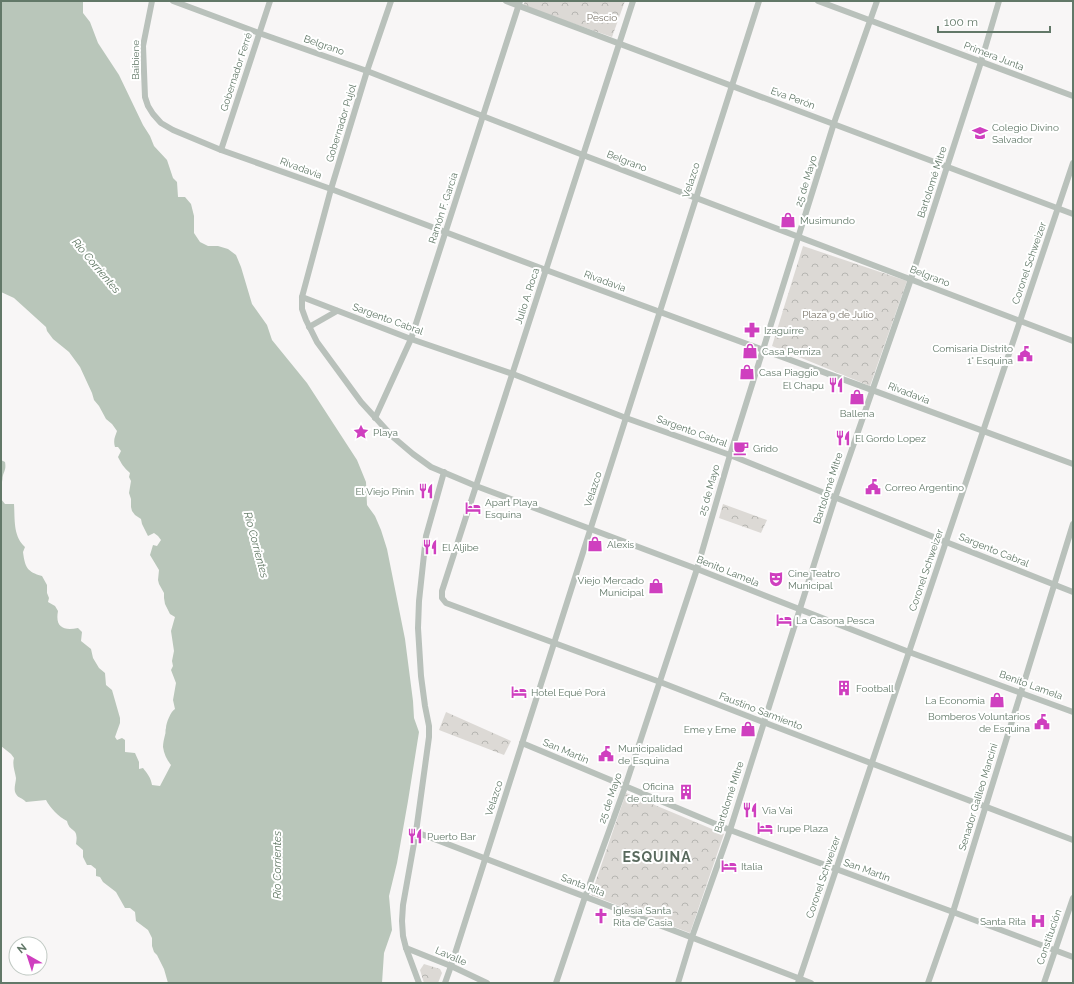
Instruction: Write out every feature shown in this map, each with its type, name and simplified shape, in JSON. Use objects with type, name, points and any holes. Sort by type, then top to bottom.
[{"type":"street","name":"Baibiene","points":[[145,96],[143,46],[152,1]]},
{"type":"street","name":"Belgrano","points":[[173,1],[367,71],[483,117],[1073,341]]},
{"type":"street","name":"Gobernador Ferré","points":[[221,150],[270,1]]},
{"type":"street","name":"Gobernador Pujol","points":[[302,298],[331,189],[367,71],[391,1]]},
{"type":"street","name":"Eva Perón","points":[[506,1],[519,3],[619,44],[1073,214]]},
{"type":"street","name":"Julio A. Roca","points":[[442,598],[442,590],[633,1]]},
{"type":"street","name":"Velazco","points":[[445,983],[591,529],[758,1]]},
{"type":"street","name":"Primera Junta","points":[[818,1],[1073,96]]},
{"type":"street","name":"25 de Mayo","points":[[556,983],[585,897],[625,787],[697,569],[730,455],[834,124],[877,1]]},
{"type":"street","name":"Bartolomé Mitre","points":[[678,983],[692,937],[730,830],[835,498],[947,167],[999,1]]},
{"type":"street","name":"Ramón F. García","points":[[375,418],[411,339],[519,3]]},
{"type":"street","name":"Rivadavia","points":[[145,96],[148,106],[161,123],[173,130],[221,150],[331,189],[546,270],[1073,464]]},
{"type":"street","name":"Coronel Schweizer","points":[[799,981],[1073,163]]},
{"type":"street","name":"Sargento Cabral","points":[[302,298],[730,455],[1073,592]]},
{"type":"street","name":"Benito Lamela","points":[[302,298],[302,309],[317,342],[361,402],[393,437],[431,467],[476,486],[697,569],[909,652],[1073,712]]},
{"type":"street","points":[[309,327],[337,311]]},
{"type":"street","points":[[419,983],[406,948],[403,936],[402,921],[403,905],[416,832],[429,737],[429,726],[420,670],[418,628],[419,601],[426,536],[444,472]]},
{"type":"street","name":"Senador Galileo Mancini","points":[[928,983],[953,912],[1073,524]]},
{"type":"street","name":"Faustino Sarmiento","points":[[442,598],[446,603],[660,682],[1073,840]]},
{"type":"street","name":"San Martín","points":[[522,743],[730,830],[1073,957]]},
{"type":"street","name":"Santa Rita","points":[[416,832],[692,937],[799,981],[811,983]]},
{"type":"street","name":"Constitución","points":[[1044,983],[1073,898]]},
{"type":"street","name":"Lavalle","points":[[406,948],[488,983]]},
{"type":"green space","name":"Pescio","points":[[525,1],[625,1],[612,37],[523,6]]},
{"type":"green space","name":"Plaza 9 de Julio","points":[[803,246],[907,281],[870,386],[772,346]]},
{"type":"green space","points":[[723,504],[767,520],[761,533],[719,518]]},
{"type":"green space","points":[[446,712],[511,741],[504,755],[439,730]]},
{"type":"green space","points":[[626,793],[724,834],[690,933],[591,895]]},
{"type":"green space","points":[[424,964],[440,969],[442,973],[438,983],[424,983],[420,970]]},
{"type":"water","name":"Río Corrientes","points":[[1,1],[83,1],[83,13],[90,22],[98,43],[119,75],[154,146],[167,160],[173,178],[177,182],[178,197],[185,197],[191,204],[194,216],[194,233],[200,242],[208,246],[218,246],[228,249],[236,255],[252,304],[267,325],[272,340],[307,383],[357,460],[366,482],[367,505],[375,516],[387,549],[405,639],[414,718],[419,732],[397,863],[389,896],[392,930],[384,953],[382,983],[168,983],[164,969],[154,952],[152,938],[148,930],[136,921],[135,912],[130,908],[125,908],[116,892],[103,882],[100,877],[96,876],[96,869],[91,865],[87,865],[83,857],[83,850],[76,844],[77,838],[75,832],[70,828],[67,821],[55,812],[46,800],[26,802],[15,792],[16,778],[13,766],[14,758],[1,746],[1,499],[5,504],[14,504],[15,527],[18,538],[25,547],[23,552],[26,565],[30,571],[42,576],[47,585],[47,593],[49,598],[48,602],[55,606],[58,611],[57,616],[59,624],[61,627],[68,629],[78,628],[82,632],[81,641],[91,649],[93,658],[99,668],[105,673],[106,685],[112,690],[120,718],[120,723],[115,737],[117,740],[122,738],[125,740],[125,752],[135,753],[139,762],[139,769],[143,768],[150,778],[152,785],[160,786],[171,765],[164,752],[163,742],[167,723],[170,715],[175,709],[173,700],[176,683],[171,670],[173,666],[172,661],[174,651],[171,631],[175,617],[170,614],[165,604],[164,593],[158,580],[159,570],[150,555],[153,545],[157,546],[161,540],[154,533],[148,536],[141,519],[132,511],[129,493],[131,481],[129,477],[130,473],[118,457],[121,451],[118,447],[115,447],[114,442],[117,431],[106,419],[94,400],[80,367],[69,352],[53,339],[46,327],[14,298],[1,292]]},
{"type":"water","points":[[1,460],[5,462],[5,470],[1,484]]},
{"type":"place","name":"Colegio Divino Salvador","points":[[980,133]]},
{"type":"place","name":"Musimundo","points":[[788,220]]},
{"type":"place","name":"Izaguirre","points":[[752,330]]},
{"type":"place","name":"Casa Perniza","points":[[750,351]]},
{"type":"place","name":"Comisaria Distrito 1° Esquina","points":[[1025,354]]},
{"type":"place","name":"Casa Piaggio","points":[[747,372]]},
{"type":"place","name":"El Chapu","points":[[836,385]]},
{"type":"place","name":"Ballena","points":[[857,397]]},
{"type":"place","name":"Playa","points":[[361,432]]},
{"type":"place","name":"El Gordo Lopez","points":[[843,438]]},
{"type":"place","name":"Grido","points":[[741,448]]},
{"type":"place","name":"Correo Argentino","points":[[873,487]]},
{"type":"place","name":"El Viejo Pinin","points":[[426,491]]},
{"type":"place","name":"Apart Playa Esquina","points":[[473,508]]},
{"type":"place","name":"Alexis","points":[[595,544]]},
{"type":"place","name":"El Aljibe","points":[[430,547]]},
{"type":"place","name":"Cine Teatro Municipal","points":[[776,579]]},
{"type":"place","name":"Viejo Mercado Municipal","points":[[656,586]]},
{"type":"place","name":"La Casona Pesca","points":[[784,620]]},
{"type":"place","name":"Football","points":[[844,688]]},
{"type":"place","name":"Hotel Equé Porá","points":[[519,692]]},
{"type":"place","name":"La Economia","points":[[997,700]]},
{"type":"place","name":"Bomberos Voluntarios de Esquina","points":[[1042,722]]},
{"type":"place","name":"Eme y Eme","points":[[748,729]]},
{"type":"place","name":"Municipalidad de Esquina","points":[[606,754]]},
{"type":"place","name":"Oficina de cultura","points":[[686,792]]},
{"type":"place","name":"Via Vai","points":[[750,810]]},
{"type":"place","name":"Irupe Plaza","points":[[765,828]]},
{"type":"place","name":"Puerto Bar","points":[[415,836]]},
{"type":"place","name":"Italia","points":[[729,866]]},
{"type":"place","name":"Iglesia Santa Rita de Casia","points":[[601,916]]},
{"type":"place","name":"Santa Rita","points":[[1038,921]]},
{"type":"district","name":"ESQUINA","points":[[657,857]]}]
